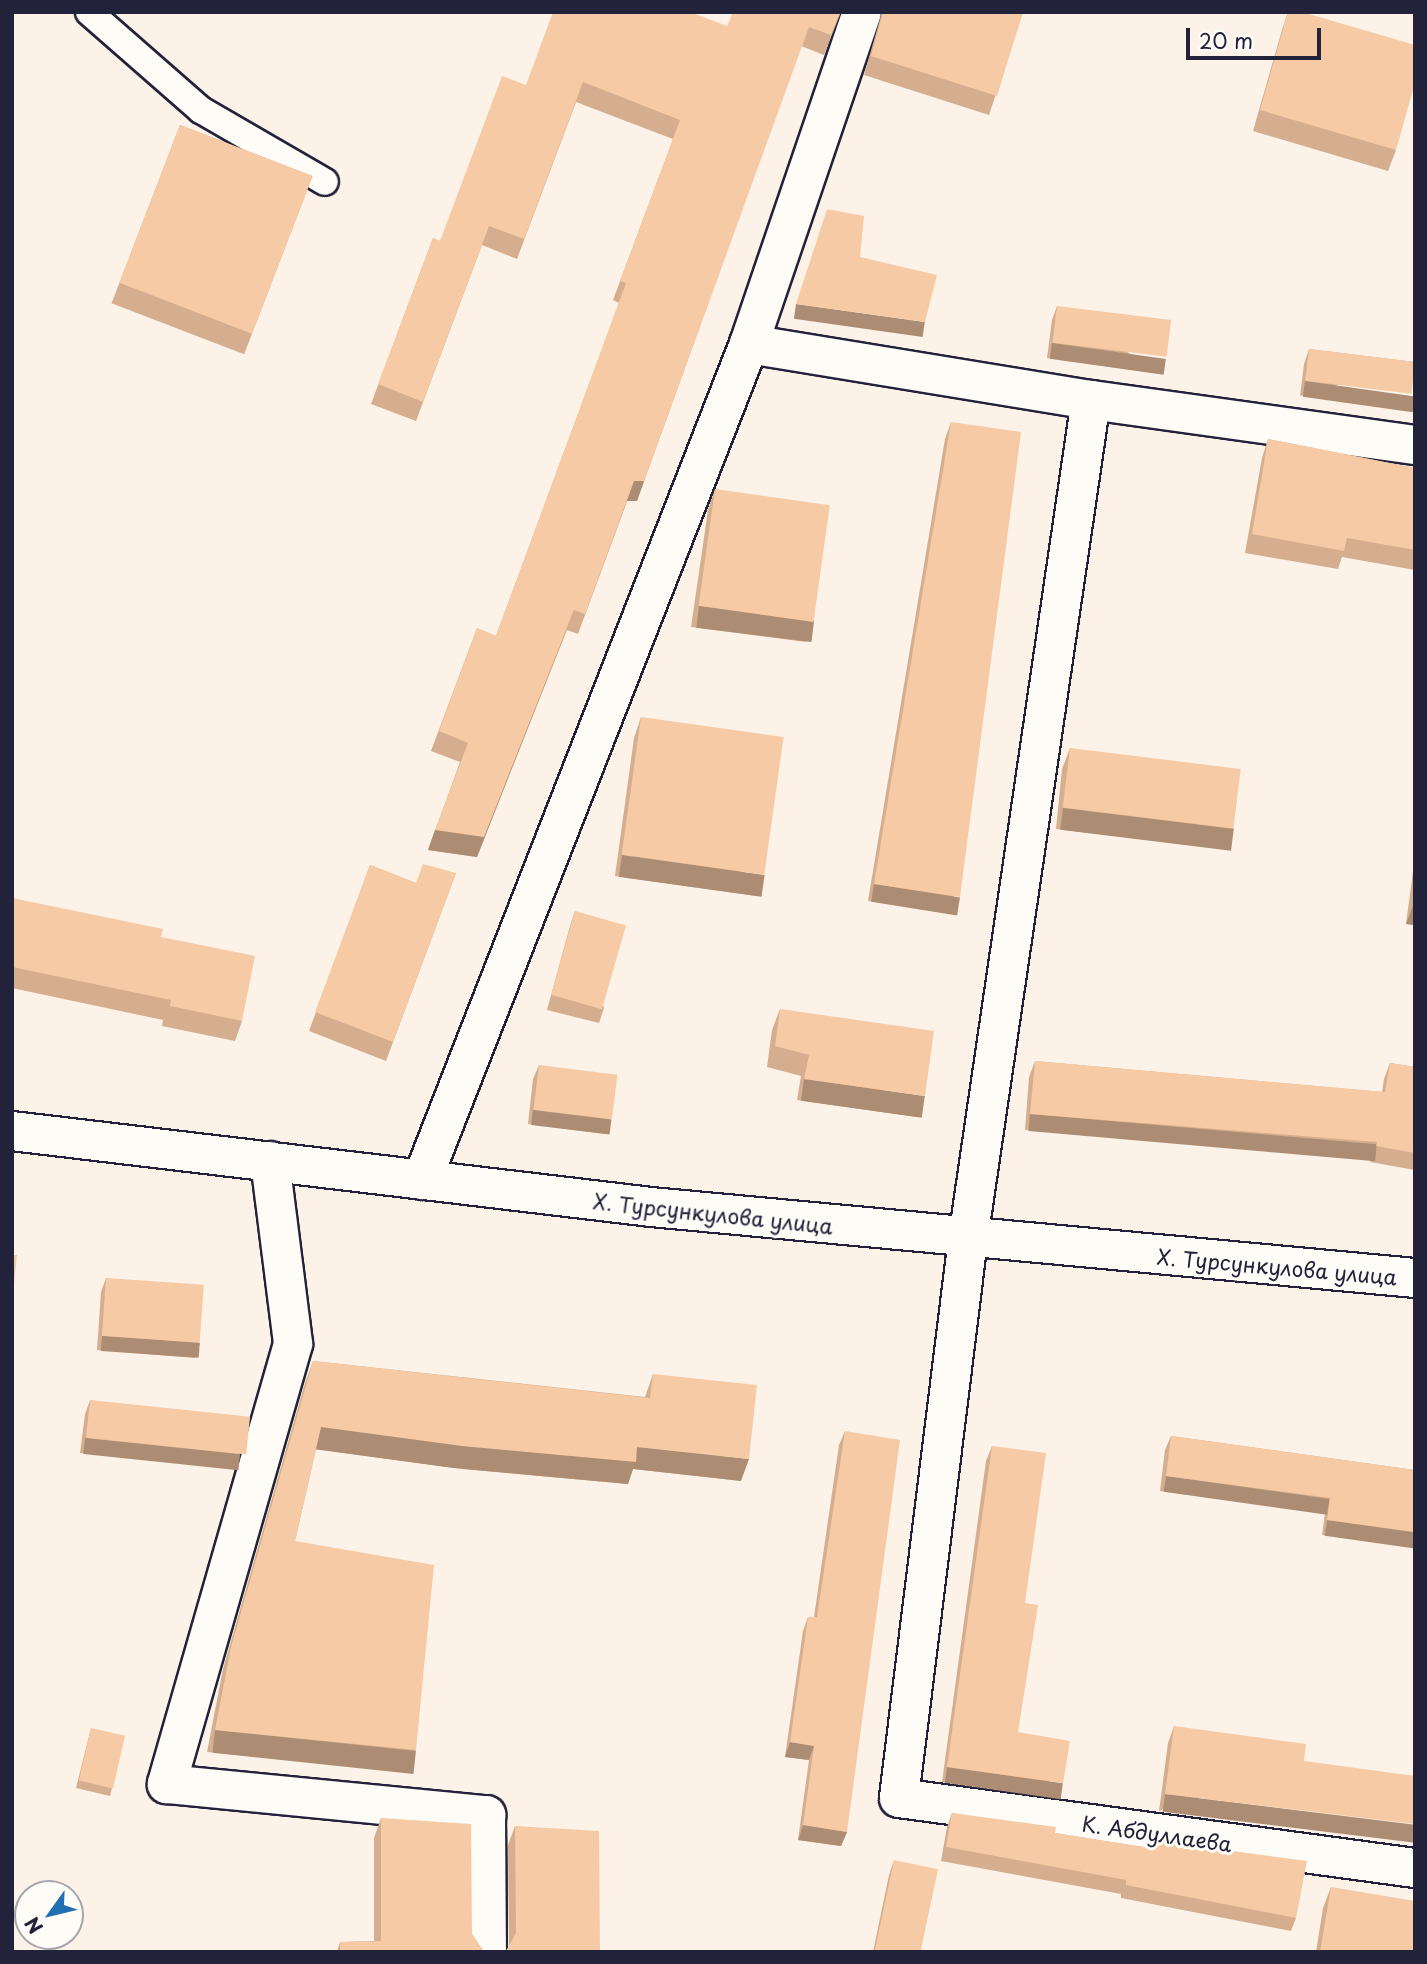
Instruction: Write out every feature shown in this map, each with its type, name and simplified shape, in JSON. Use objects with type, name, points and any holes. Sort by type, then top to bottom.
[{"type":"street","points":[[422,1180],[749,344],[862,12]]},
{"type":"street","points":[[749,344],[1091,400],[1415,446]]},
{"type":"street","points":[[968,1239],[1091,400]]},
{"type":"street","name":"Х. Турсункулова улица","points":[[12,1131],[422,1180],[968,1239],[1415,1278]]},
{"type":"street","points":[[270,1161],[293,1343],[167,1784],[486,1815],[487,1952]]},
{"type":"street","name":"К. Абдуллаева","points":[[968,1239],[899,1798],[1415,1868]]},
{"type":"lane","points":[[89,12],[201,110],[325,182]]},
{"type":"building","points":[[553,12],[690,12],[727,26],[733,12],[840,12],[831,35],[809,27],[644,481],[634,481],[585,614],[574,610],[484,837],[435,830],[468,743],[439,731],[477,628],[496,636],[626,283],[620,281],[680,120],[583,82],[524,239],[489,226],[423,402],[378,384],[433,238],[440,241],[502,76],[526,85]]},
{"type":"building","points":[[883,12],[1023,12],[997,96],[871,56]]},
{"type":"building","points":[[1288,12],[1302,12],[1415,45],[1415,83],[1396,150],[1260,110]]},
{"type":"building","points":[[180,125],[313,176],[252,334],[119,283]]},
{"type":"building","points":[[827,209],[864,216],[860,257],[937,275],[925,322],[796,304]]},
{"type":"building","points":[[1057,306],[1171,320],[1167,357],[1052,343]]},
{"type":"building","points":[[1309,349],[1415,362],[1411,394],[1305,381]]},
{"type":"building","points":[[951,422],[1021,432],[960,897],[874,884]]},
{"type":"building","points":[[1268,439],[1415,468],[1415,550],[1347,538],[1344,551],[1252,534]]},
{"type":"building","points":[[715,489],[830,505],[813,622],[699,606]]},
{"type":"building","points":[[641,717],[784,737],[764,875],[622,855]]},
{"type":"building","points":[[1070,748],[1241,769],[1233,829],[1063,808]]},
{"type":"building","points":[[423,864],[456,873],[393,1042],[315,1012],[370,865],[416,883]]},
{"type":"building","points":[[12,898],[163,929],[161,937],[255,956],[242,1021],[170,1006],[171,1000],[12,967]]},
{"type":"building","points":[[575,911],[626,926],[602,1009],[551,995]]},
{"type":"building","points":[[780,1009],[934,1031],[925,1096],[804,1079],[809,1055],[775,1046]]},
{"type":"building","points":[[1035,1061],[1385,1092],[1390,1063],[1415,1067],[1415,1153],[1376,1146],[1377,1142],[1030,1114]]},
{"type":"building","points":[[539,1065],[617,1075],[612,1119],[534,1110]]},
{"type":"building","points":[[12,1255],[17,1255],[12,1302]]},
{"type":"building","points":[[106,1278],[204,1285],[200,1343],[102,1336]]},
{"type":"building","points":[[313,1361],[650,1398],[653,1374],[757,1385],[749,1459],[637,1447],[636,1462],[462,1446],[321,1427],[295,1541],[434,1565],[416,1750],[215,1730],[231,1647]]},
{"type":"building","points":[[90,1400],[250,1417],[246,1455],[86,1438]]},
{"type":"building","points":[[845,1431],[900,1440],[847,1832],[803,1825],[814,1746],[790,1742],[808,1617],[817,1617]]},
{"type":"building","points":[[1171,1436],[1415,1470],[1415,1532],[1327,1520],[1330,1498],[1166,1476]]},
{"type":"building","points":[[992,1446],[1046,1453],[1025,1603],[1038,1605],[1018,1732],[1070,1741],[1063,1783],[947,1767]]},
{"type":"building","points":[[1174,1726],[1306,1744],[1304,1761],[1415,1776],[1415,1824],[1165,1794]]},
{"type":"building","points":[[91,1728],[125,1736],[113,1788],[79,1781]]},
{"type":"building","points":[[952,1813],[1056,1827],[1055,1833],[1157,1849],[1158,1841],[1307,1861],[1296,1918],[1126,1885],[1126,1880],[946,1847]]},
{"type":"building","points":[[381,1818],[471,1824],[472,1934],[484,1952],[340,1952],[340,1942],[381,1941]]},
{"type":"building","points":[[515,1826],[599,1831],[600,1952],[504,1952],[516,1933]]},
{"type":"building","points":[[894,1860],[938,1869],[920,1952],[874,1952]]},
{"type":"building","points":[[1331,1887],[1415,1901],[1415,1952],[1320,1952]]}]
